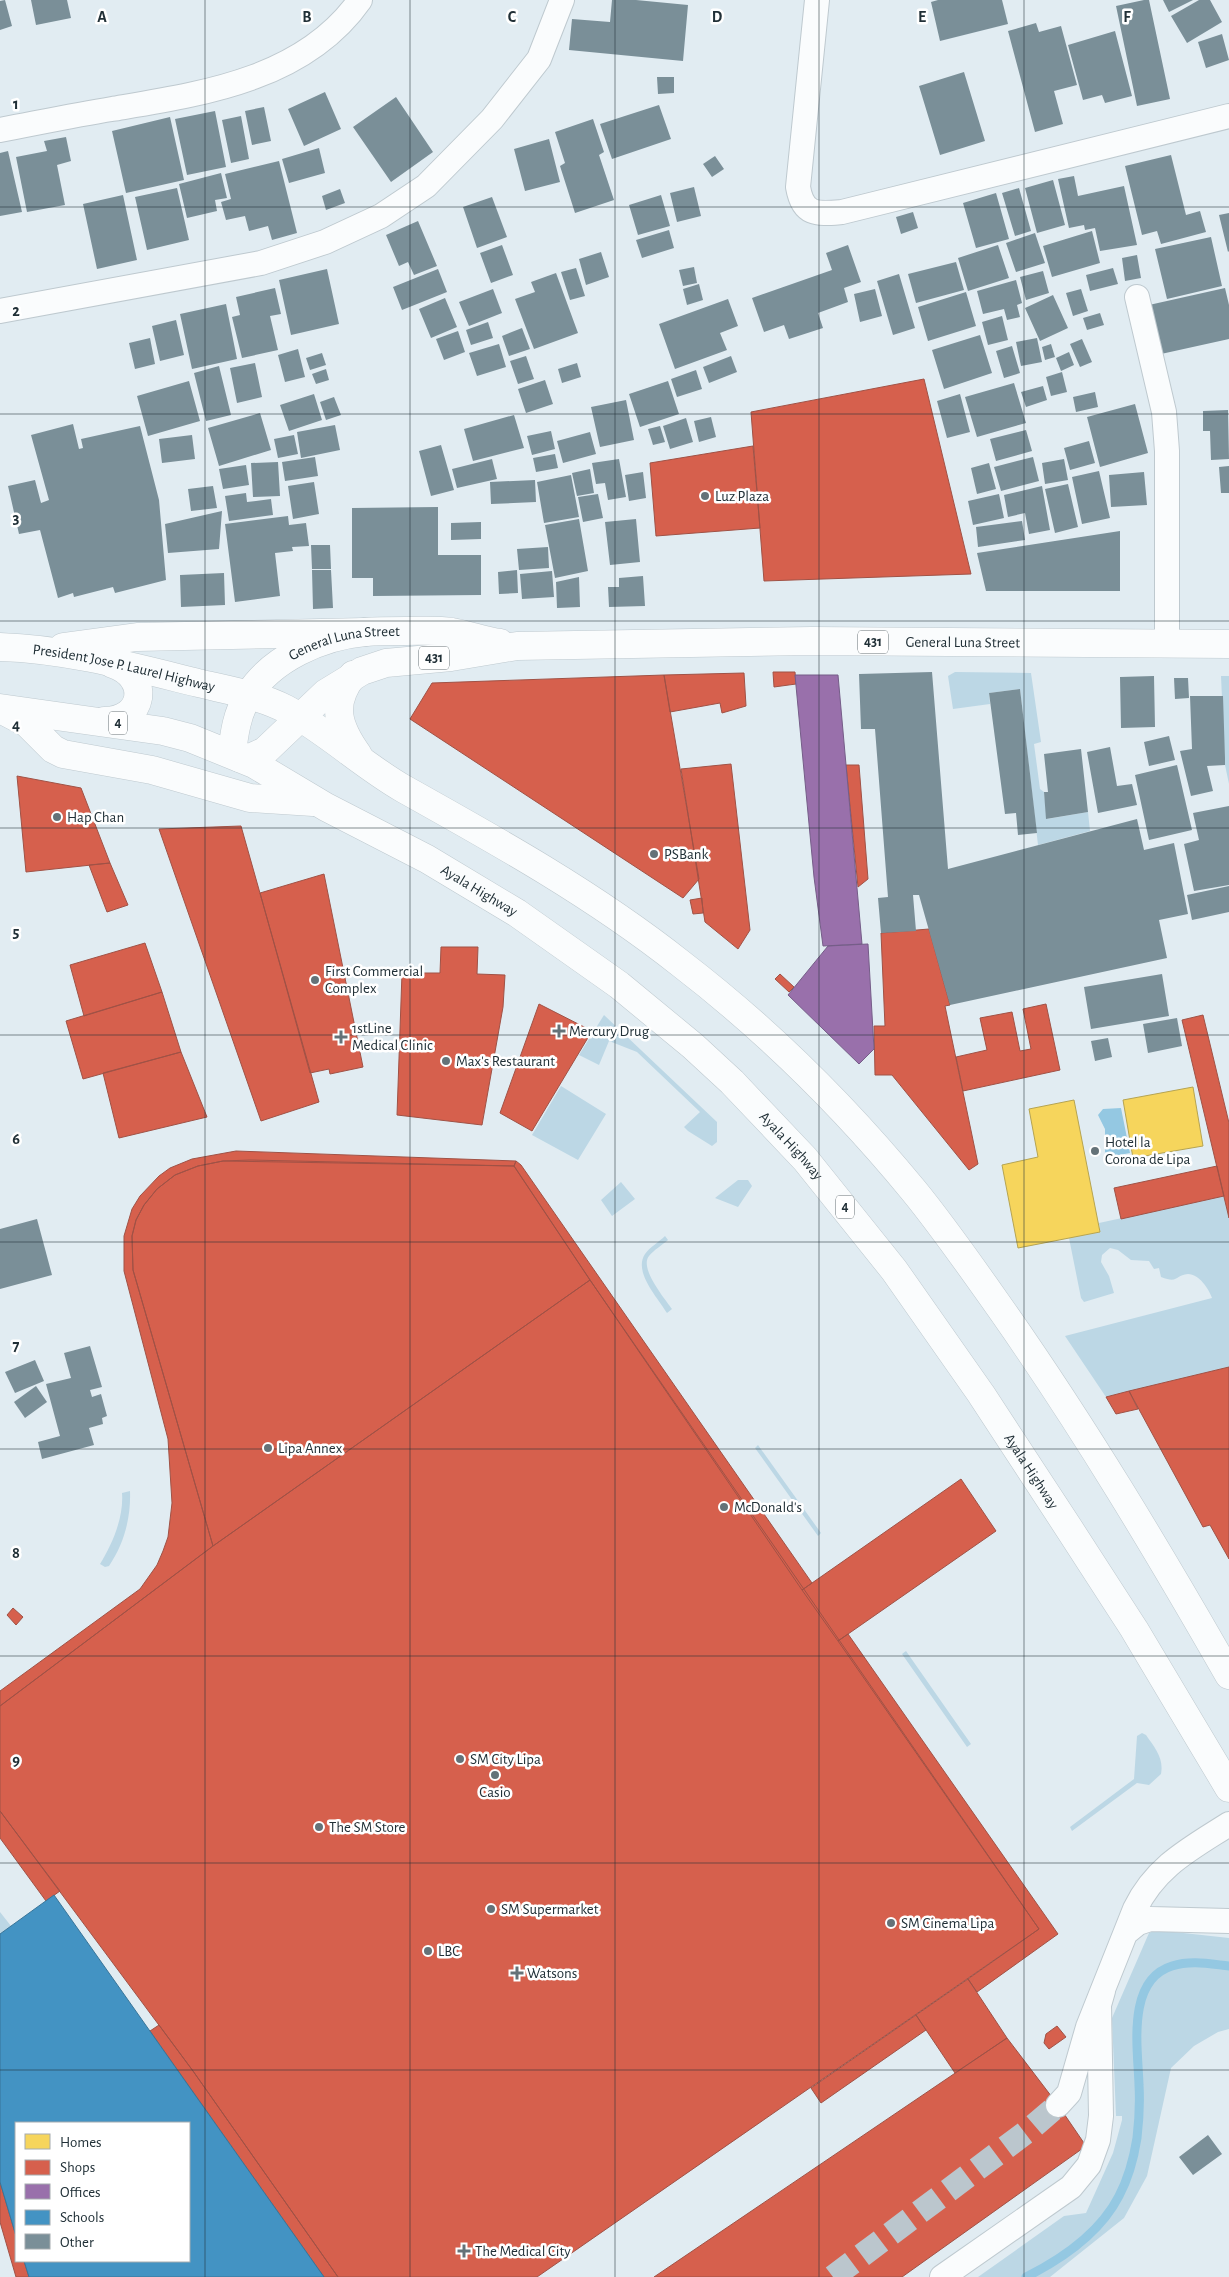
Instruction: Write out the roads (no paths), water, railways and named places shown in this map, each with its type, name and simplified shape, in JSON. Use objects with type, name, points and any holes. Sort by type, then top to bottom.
[{"type":"main road","name":"General Luna Street","points":[[517,646],[452,632],[365,632],[323,641],[291,656],[267,673],[248,696],[236,725],[236,756],[252,757],[265,751],[298,717],[326,693],[353,675],[386,662],[451,657],[517,646],[812,641],[1229,644]]},
{"type":"main road","points":[[39,650],[137,637],[365,632]]},
{"type":"main road","name":"President Jose P. Laurel Highway","points":[[0,647],[39,650],[110,662],[274,703],[298,717],[366,766]]},
{"type":"main road","points":[[103,721],[118,720],[127,716],[134,709],[138,694],[138,686],[131,674],[110,662]]},
{"type":"main road","points":[[353,675],[342,692],[338,714],[346,739],[366,766],[520,854],[622,919],[736,1008],[813,1080],[864,1133],[916,1193],[1034,1357],[1112,1478],[1229,1675]]},
{"type":"main road","points":[[0,708],[27,724],[54,749],[63,754],[139,767],[243,797],[262,800],[304,800],[326,807]]},
{"type":"main road","name":"4","points":[[0,708],[103,721],[162,731],[190,738],[236,756]]},
{"type":"main road","name":"Ayala Highway","points":[[236,756],[260,767],[326,807],[427,859],[517,913],[619,985],[700,1052],[763,1114],[805,1159],[894,1270],[981,1394],[1134,1629],[1229,1788]]},
{"type":"street","points":[[0,130],[195,95],[264,75],[319,43],[353,10],[360,0]]},
{"type":"street","points":[[0,311],[262,263],[325,242],[381,216],[426,186],[492,119],[539,58],[562,0]]},
{"type":"street","points":[[817,0],[798,187],[800,202],[810,211],[822,213],[842,212],[1229,116]]},
{"type":"street","points":[[1137,297],[1164,412],[1167,451],[1167,644]]},
{"type":"street","points":[[1058,2105],[1068,2093],[1088,2027],[1138,1903],[1159,1873],[1171,1862],[1229,1824]]},
{"type":"street","points":[[1127,1932],[1138,1923],[1150,1919],[1229,1920]]},
{"type":"street","points":[[942,2277],[1071,2187],[1089,2164],[1098,2140],[1101,2116],[1100,2005],[1103,1991]]},
{"type":"water","points":[[1121,1108],[1130,1153],[1114,1156],[1105,1152],[1105,1129],[1098,1115],[1103,1109]]},
{"type":"waterway","points":[[1026,2277],[1053,2262],[1091,2233],[1111,2209],[1125,2182],[1137,2138],[1139,2118],[1138,2017],[1141,2000],[1147,1985],[1157,1974],[1179,1964],[1200,1963],[1229,1966]]},
{"type":"tunnel","points":[[833,2277],[1029,2130],[1058,2105]]},
{"type":"place","name":"Luz Plaza","points":[[705,496]]},
{"type":"place","name":"Hap Chan","points":[[57,817]]},
{"type":"place","name":"PSBank","points":[[654,854]]},
{"type":"place","name":"First Commercial Complex","points":[[315,980]]},
{"type":"place","name":"Mercury Drug","points":[[559,1031]]},
{"type":"place","name":"1stLine Medical Clinic","points":[[341,1037]]},
{"type":"place","name":"Max's Restaurant","points":[[446,1061]]},
{"type":"place","name":"Hotel la Corona de Lipa","points":[[1095,1151]]},
{"type":"place","name":"Lipa Annex","points":[[268,1448]]},
{"type":"place","name":"McDonald's","points":[[724,1507]]},
{"type":"place","name":"SM City Lipa","points":[[460,1759]]},
{"type":"place","name":"Casio","points":[[495,1775]]},
{"type":"place","name":"The SM Store","points":[[319,1827]]},
{"type":"place","name":"SM Supermarket","points":[[491,1909]]},
{"type":"place","name":"SM Cinema Lipa","points":[[891,1923]]},
{"type":"place","name":"LBC","points":[[428,1951]]},
{"type":"place","name":"Watsons","points":[[517,1973]]},
{"type":"place","name":"The Medical City","points":[[464,2251]]}]
